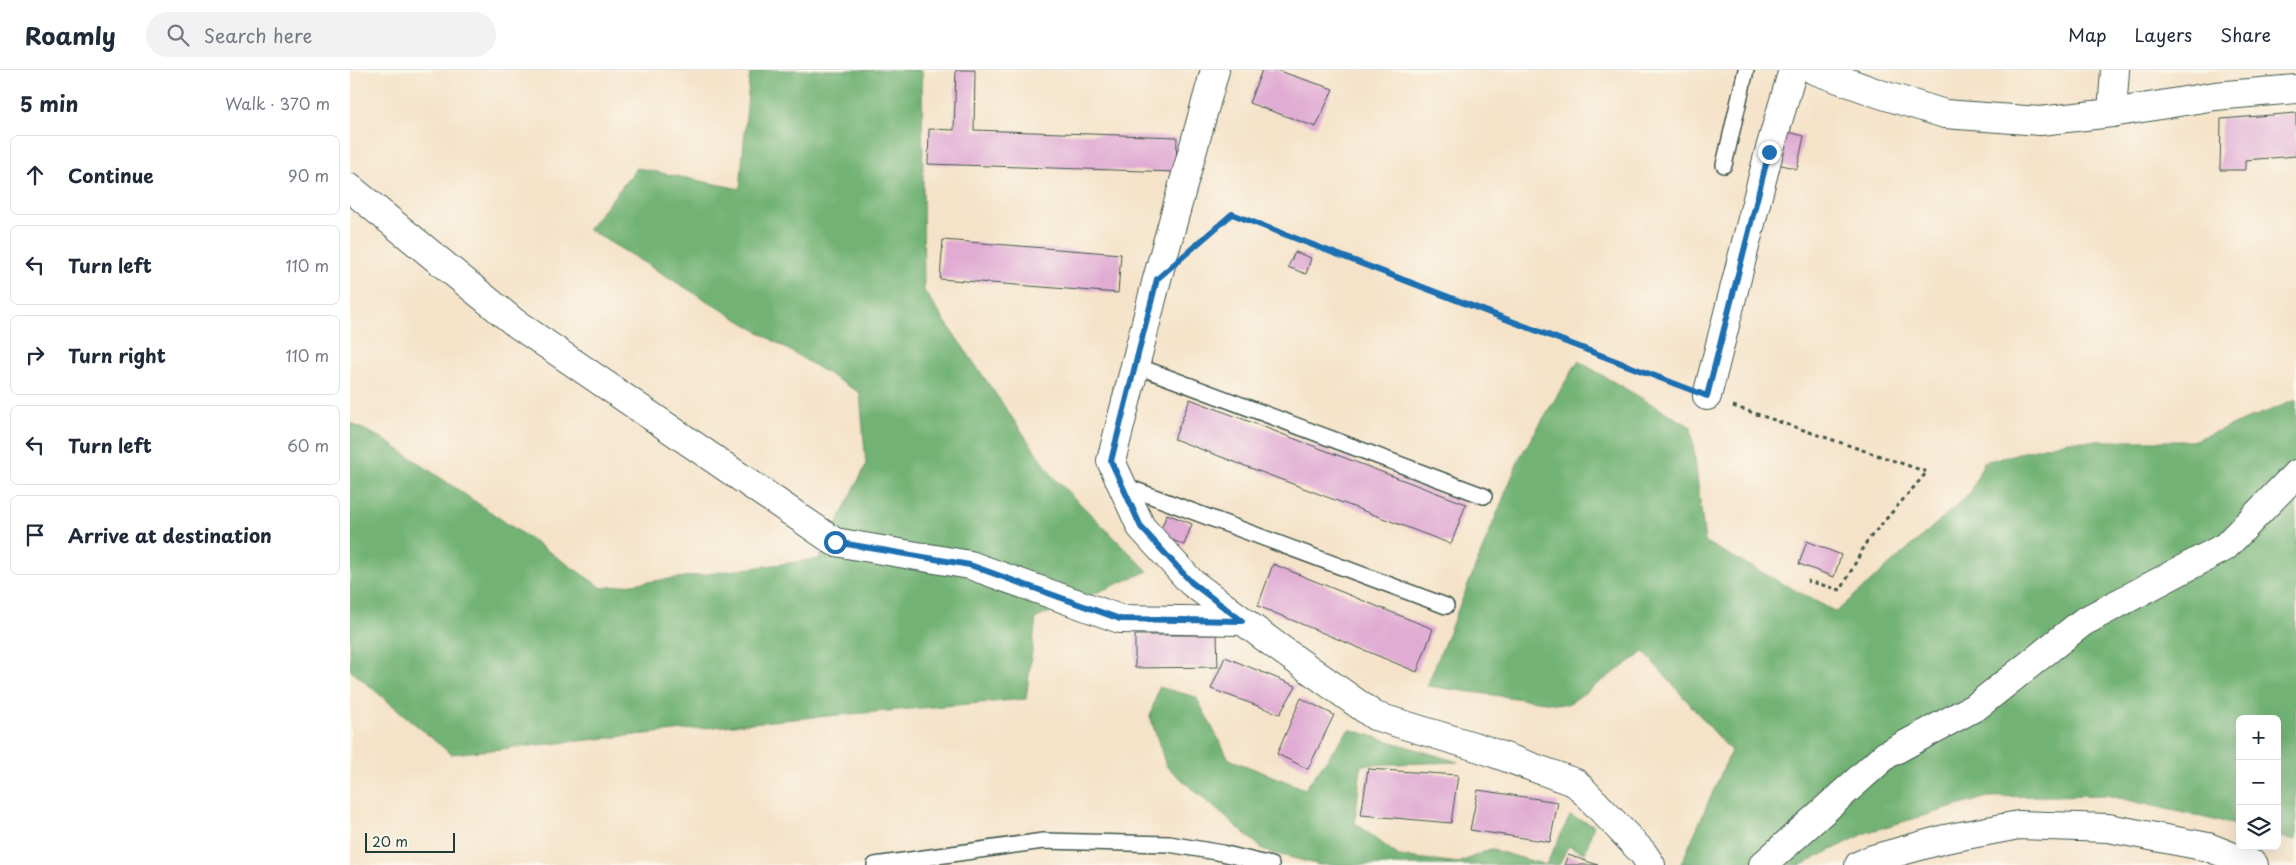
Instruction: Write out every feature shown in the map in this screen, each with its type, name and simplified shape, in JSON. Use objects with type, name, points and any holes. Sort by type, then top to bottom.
[{"type":"street","points":[[1215,70],[1157,279],[1137,366],[1111,461],[1141,527],[1191,582],[1242,621],[1375,716],[1480,748],[1576,783],[1643,853],[1651,865]]},
{"type":"street","points":[[1707,396],[1769,152],[1794,70]]},
{"type":"street","points":[[1814,70],[1880,94],[1945,114],[2040,121],[2112,113],[2215,96],[2296,89]]},
{"type":"street","points":[[2112,113],[2115,70]]},
{"type":"street","points":[[350,188],[514,322],[835,542],[970,565],[1120,619],[1242,621]]},
{"type":"street","points":[[1763,865],[1886,756],[1977,706],[2083,622],[2225,547],[2296,474]]},
{"type":"street","points":[[1860,865],[1873,859],[1945,839],[2019,825],[2108,828],[2208,847],[2254,865]]},
{"type":"lane","points":[[1724,166],[1746,70]]},
{"type":"lane","points":[[1137,366],[1484,496]]},
{"type":"lane","points":[[1122,485],[1446,606]]},
{"type":"lane","points":[[875,865],[1043,841],[1168,844],[1222,853],[1271,865]]},
{"type":"path","points":[[1194,247],[1232,214],[1707,396],[1927,472],[1867,541],[1841,590],[1807,581]]},
{"type":"green space","points":[[750,70],[922,70],[924,291],[1054,478],[1148,571],[1036,618],[1026,699],[782,720],[451,754],[350,670],[350,423],[382,438],[602,588],[819,559],[866,465],[860,393],[588,229],[637,168],[740,189]]},
{"type":"green space","points":[[1578,361],[1691,427],[1705,542],[1836,612],[1970,494],[1984,462],[2068,441],[2192,441],[2296,400],[2296,840],[2281,837],[2281,715],[2236,715],[2236,825],[2106,795],[1988,797],[1868,832],[1801,865],[1681,864],[1731,751],[1644,652],[1567,705],[1427,686],[1520,457]]},
{"type":"green space","points":[[1159,687],[1196,697],[1229,759],[1305,789],[1349,729],[1458,762],[1361,765],[1355,823],[1399,856],[1459,863],[1490,849],[1546,865],[1320,865],[1265,851],[1166,766],[1150,716]]},
{"type":"green space","points":[[1570,816],[1594,825],[1585,853],[1568,846],[1559,865],[1546,865]]},
{"type":"building","points":[[956,70],[975,70],[974,130],[1177,137],[1176,172],[928,164],[929,129],[954,130]]},
{"type":"building","points":[[1262,70],[1276,70],[1333,89],[1316,127],[1249,103]]},
{"type":"building","points":[[2296,113],[2296,156],[2245,160],[2245,170],[2220,170],[2221,119]]},
{"type":"building","points":[[1784,131],[1804,136],[1797,169],[1774,163]]},
{"type":"building","points":[[943,240],[1121,254],[1118,293],[940,279]]},
{"type":"building","points":[[1295,252],[1311,258],[1306,274],[1288,267]]},
{"type":"building","points":[[1190,399],[1466,504],[1451,544],[1174,439]]},
{"type":"building","points":[[1167,514],[1192,524],[1184,545],[1159,534]]},
{"type":"building","points":[[1807,541],[1841,555],[1834,577],[1799,564]]},
{"type":"building","points":[[1273,564],[1433,629],[1417,672],[1258,606]]},
{"type":"building","points":[[1135,635],[1217,635],[1218,667],[1135,668]]},
{"type":"building","points":[[1225,657],[1296,686],[1280,714],[1211,689]]},
{"type":"building","points":[[1301,698],[1334,715],[1308,769],[1277,754]]},
{"type":"building","points":[[1368,769],[1458,775],[1451,823],[1361,815]]},
{"type":"building","points":[[1478,790],[1558,802],[1550,842],[1470,830]]},
{"type":"building","points":[[1568,855],[1598,865],[1564,865]]},
{"type":"route","points":[[835,542],[970,565],[1120,619],[1242,621],[1191,582],[1141,527],[1111,461],[1137,366],[1157,279],[1232,214],[1707,396],[1769,152]]}]
